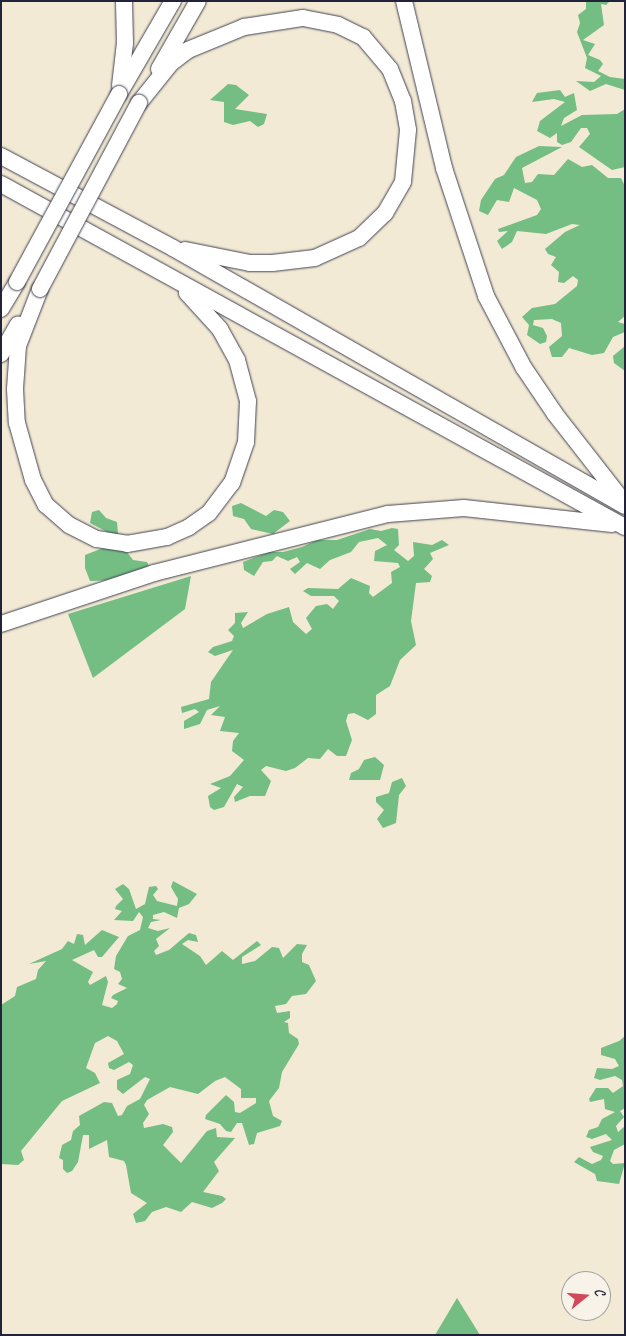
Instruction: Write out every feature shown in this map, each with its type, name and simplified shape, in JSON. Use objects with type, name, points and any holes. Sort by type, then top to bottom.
[{"type":"main road","points":[[119,94],[125,43],[124,1]]},
{"type":"main road","points":[[1,309],[119,94],[173,1]]},
{"type":"main road","points":[[1,354],[40,289],[139,103],[198,1]]},
{"type":"main road","points":[[404,1],[444,168],[486,296],[505,336],[550,406],[625,505]]},
{"type":"main road","points":[[139,103],[171,63],[196,45],[244,27],[303,18],[338,25],[363,37],[390,69],[403,101],[408,130],[402,182],[385,213],[372,228],[345,246],[315,258],[272,263],[250,263],[173,248]]},
{"type":"main road","points":[[1,156],[173,248],[625,505]]},
{"type":"main road","points":[[1,184],[623,526]]},
{"type":"main road","points":[[40,289],[18,346],[16,374],[18,423],[33,480],[46,505],[69,525],[97,539],[142,544],[189,527],[218,504],[238,469],[249,427],[246,388],[230,344],[208,312],[162,272]]},
{"type":"main road","points":[[1,300],[16,282]]},
{"type":"main road","points":[[1,624],[154,573],[388,514],[464,508],[623,526]]},
{"type":"green space","points":[[586,1],[610,1],[606,5],[601,4],[604,25],[583,40],[595,44],[588,55],[600,60],[603,64],[598,71],[610,77],[625,79],[625,90],[606,84],[590,91],[576,81],[594,82],[601,76],[585,68],[587,58],[577,32],[580,23],[578,15],[586,9]]},
{"type":"green space","points":[[228,84],[236,85],[249,95],[235,109],[267,114],[264,124],[258,127],[250,121],[233,125],[224,122],[224,102],[210,100]]},
{"type":"green space","points":[[560,90],[565,97],[574,93],[577,110],[564,118],[561,126],[582,115],[617,114],[625,109],[625,167],[612,170],[579,147],[590,134],[587,128],[581,128],[571,142],[562,145],[557,142],[557,133],[550,138],[537,131],[540,121],[565,102],[554,99],[532,102],[537,93]]},
{"type":"green space","points":[[539,146],[562,147],[522,168],[525,183],[532,182],[538,174],[554,175],[568,159],[582,167],[592,165],[608,178],[621,178],[625,186],[625,316],[618,322],[625,324],[625,332],[613,337],[604,353],[592,355],[569,348],[562,357],[552,357],[549,347],[562,336],[561,323],[552,319],[534,320],[533,325],[543,328],[547,336],[546,342],[540,344],[527,335],[529,325],[522,317],[532,308],[555,304],[577,286],[578,280],[573,276],[564,283],[558,282],[559,272],[551,265],[556,257],[548,254],[545,249],[565,232],[580,225],[572,224],[546,234],[517,231],[512,242],[502,249],[497,241],[508,231],[499,232],[498,229],[537,215],[541,209],[537,200],[514,188],[509,202],[497,200],[488,215],[479,211],[481,200],[495,179],[504,175],[516,157]]},
{"type":"green space","points":[[625,346],[625,371],[614,363],[613,356]]},
{"type":"green space","points":[[241,503],[266,516],[274,510],[283,512],[290,521],[273,534],[251,529],[244,519],[233,516],[232,506]]},
{"type":"green space","points":[[99,510],[106,518],[117,522],[118,534],[113,535],[90,523],[92,512]]},
{"type":"green space","points":[[392,528],[398,529],[399,545],[394,550],[408,561],[414,556],[413,542],[432,545],[442,540],[449,545],[430,553],[433,559],[424,569],[432,576],[430,582],[416,583],[411,621],[416,645],[400,660],[390,686],[376,695],[376,714],[368,720],[354,713],[348,714],[346,721],[352,740],[346,756],[337,756],[328,749],[320,759],[308,758],[295,768],[286,771],[266,766],[261,770],[271,781],[265,796],[250,796],[235,802],[234,797],[243,787],[237,784],[224,807],[214,810],[210,807],[208,796],[221,788],[210,784],[230,776],[244,760],[232,751],[233,741],[239,733],[220,731],[225,717],[211,715],[220,706],[207,710],[200,724],[184,729],[184,721],[199,712],[195,709],[182,713],[181,707],[209,699],[211,682],[233,650],[215,656],[208,652],[213,647],[232,641],[234,636],[228,630],[235,623],[235,613],[248,612],[241,623],[243,628],[267,614],[289,607],[293,622],[306,634],[312,629],[306,618],[316,606],[327,604],[333,609],[339,601],[334,596],[311,596],[303,591],[308,588],[338,589],[351,578],[370,586],[369,593],[373,597],[392,583],[391,572],[400,567],[398,563],[374,561],[375,551],[387,545],[378,538],[359,542],[351,552],[330,560],[320,569],[307,563],[295,574],[290,569],[300,562],[297,557],[288,561],[277,556],[272,561],[263,562],[254,576],[244,570],[243,562],[269,552],[283,552],[302,547],[317,540],[337,540],[370,529],[381,531]]},
{"type":"green space","points":[[103,548],[127,552],[133,560],[147,562],[150,568],[120,580],[90,581],[85,568],[85,555]]},
{"type":"green space","points":[[191,576],[185,609],[93,678],[68,614]]},
{"type":"green space","points":[[375,757],[384,765],[380,780],[349,780],[351,773],[359,769],[364,760]]},
{"type":"green space","points":[[402,778],[406,786],[399,795],[396,823],[383,828],[377,819],[384,810],[376,802],[376,797],[389,793],[392,782]]},
{"type":"green space","points":[[173,881],[197,894],[189,904],[179,908],[177,918],[164,912],[153,915],[153,919],[161,920],[151,922],[148,928],[158,931],[170,928],[156,939],[159,946],[154,951],[156,955],[169,950],[189,933],[196,935],[198,942],[188,940],[182,944],[200,956],[206,965],[222,951],[233,960],[257,941],[261,945],[242,957],[242,964],[255,961],[272,947],[279,948],[283,958],[297,944],[307,945],[302,954],[302,962],[309,965],[316,981],[306,994],[292,996],[286,1004],[275,1006],[277,1013],[290,1011],[290,1018],[284,1022],[288,1023],[289,1033],[298,1039],[299,1044],[282,1072],[279,1088],[269,1101],[273,1116],[282,1121],[280,1126],[257,1133],[254,1144],[249,1145],[242,1123],[237,1123],[231,1132],[226,1131],[220,1124],[205,1119],[206,1115],[226,1095],[234,1102],[235,1112],[240,1113],[256,1103],[256,1098],[241,1098],[241,1089],[225,1077],[215,1081],[198,1094],[170,1087],[147,1100],[144,1105],[149,1114],[143,1123],[144,1128],[163,1124],[172,1127],[173,1132],[163,1145],[181,1163],[207,1131],[216,1128],[217,1137],[235,1138],[214,1162],[219,1171],[203,1192],[222,1196],[226,1199],[222,1203],[212,1208],[192,1202],[181,1212],[166,1207],[152,1212],[145,1221],[136,1223],[133,1214],[147,1203],[131,1193],[126,1165],[124,1161],[109,1157],[107,1140],[89,1149],[89,1135],[83,1135],[78,1162],[72,1171],[67,1173],[63,1169],[63,1160],[59,1158],[62,1145],[71,1140],[73,1131],[80,1125],[79,1116],[104,1102],[112,1103],[118,1116],[122,1115],[127,1106],[140,1099],[150,1079],[145,1077],[123,1094],[117,1089],[117,1080],[130,1074],[133,1065],[129,1062],[114,1070],[109,1068],[108,1063],[124,1054],[117,1041],[108,1036],[95,1043],[86,1068],[95,1073],[100,1083],[62,1101],[21,1151],[24,1160],[18,1165],[1,1164],[1,1005],[15,996],[17,987],[36,979],[38,970],[46,961],[29,964],[62,949],[68,941],[74,944],[77,934],[83,935],[85,945],[102,930],[119,937],[102,957],[98,957],[94,950],[72,960],[93,972],[88,982],[90,985],[106,976],[108,982],[102,1005],[112,1008],[118,1001],[111,998],[113,995],[127,988],[118,984],[122,979],[120,972],[114,969],[116,956],[128,936],[140,930],[143,917],[139,912],[133,921],[114,920],[122,911],[115,909],[123,899],[115,889],[123,884],[129,889],[136,909],[145,904],[149,887],[156,886],[158,889],[153,895],[157,901],[177,906],[178,899],[171,887]]},
{"type":"green space","points":[[625,1036],[625,1108],[620,1111],[624,1117],[616,1126],[618,1132],[625,1126],[625,1144],[614,1150],[610,1161],[613,1164],[625,1163],[619,1184],[597,1181],[595,1174],[574,1162],[579,1157],[592,1164],[601,1160],[603,1156],[593,1152],[590,1147],[612,1140],[606,1134],[592,1139],[586,1137],[589,1130],[598,1127],[602,1119],[615,1112],[605,1109],[604,1099],[590,1102],[589,1099],[596,1088],[608,1088],[613,1093],[623,1086],[622,1080],[615,1076],[600,1080],[594,1078],[597,1068],[612,1069],[619,1066],[615,1059],[601,1055],[601,1048],[619,1041]]},
{"type":"green space","points":[[457,1298],[480,1335],[435,1335]]}]
